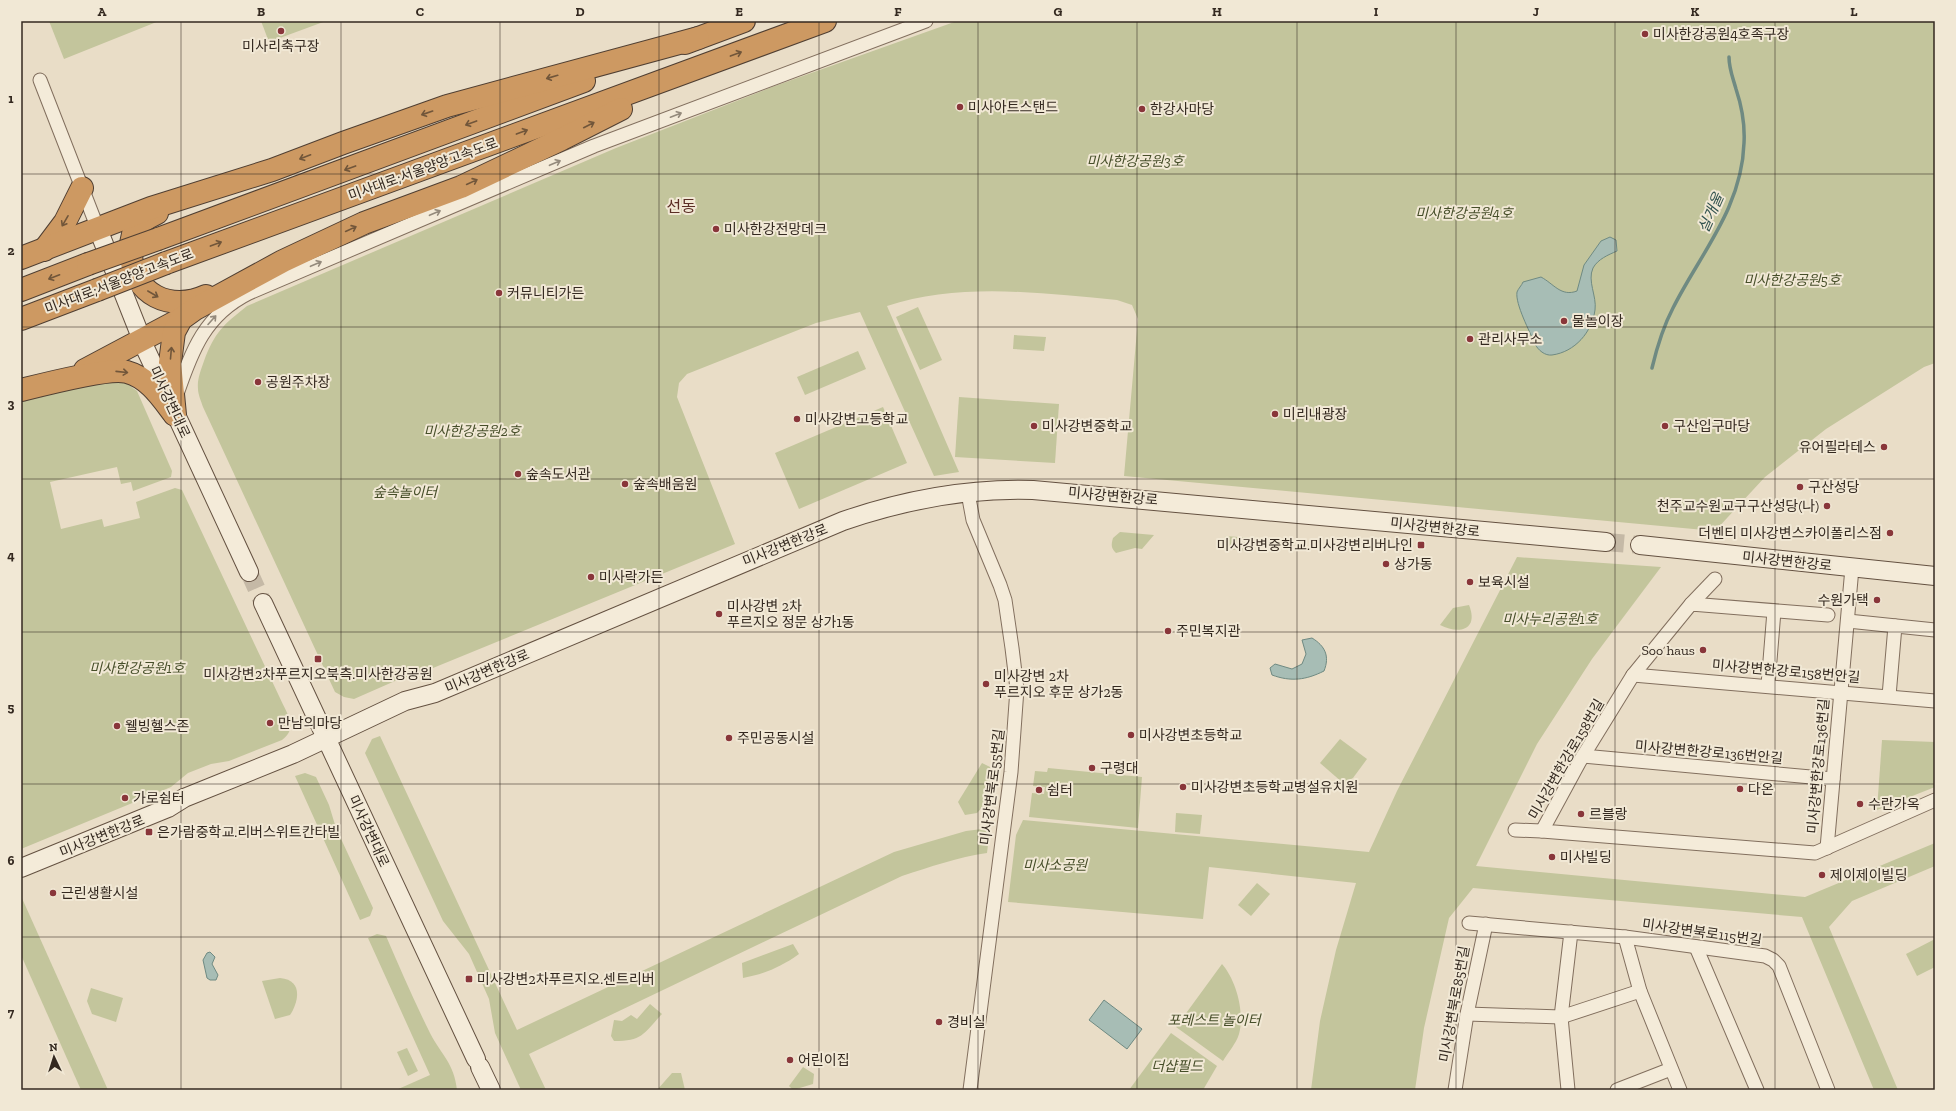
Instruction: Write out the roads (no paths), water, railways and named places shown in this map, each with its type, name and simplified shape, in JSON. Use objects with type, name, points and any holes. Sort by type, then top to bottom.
[{"type":"highway","name":"미사대로;서울양양고속도로","points":[[21,290],[744,21]]},
{"type":"highway","name":"미사대로;서울양양고속도로","points":[[21,319],[166,263],[825,21]]},
{"type":"highway","points":[[21,258],[151,208],[272,170],[447,106],[698,38]]},
{"type":"highway","points":[[214,187],[145,219],[135,229],[131,240],[131,262],[136,278],[148,291],[167,301],[183,303],[196,301],[364,223],[461,187],[562,139],[703,66]]},
{"type":"highway","points":[[44,250],[65,222],[82,188]]},
{"type":"highway","points":[[56,382],[90,368],[181,319],[195,309],[283,261]]},
{"type":"highway","points":[[174,411],[170,363],[174,332],[181,319]]},
{"type":"highway","points":[[21,390],[105,372],[126,371],[155,389],[174,411]]},
{"type":"street","points":[[174,411],[182,379],[206,327],[224,307],[235,300],[287,276],[594,146],[926,21]]},
{"type":"street","points":[[40,80],[98,229]]},
{"type":"street","name":"미사강변대로","points":[[98,229],[141,340],[249,572]]},
{"type":"street","name":"미사강변한강로","points":[[21,868],[154,814],[168,808],[184,798],[293,754],[405,701],[435,693],[843,521],[900,503],[968,493],[1014,489],[1079,493],[1606,542]]},
{"type":"street","name":"미사강변북로55번길","points":[[968,493],[973,520],[1005,600],[1016,689],[1011,772],[970,1090]]},
{"type":"street","name":"미사강변한강로","points":[[1640,545],[1935,576]]},
{"type":"street","name":"미사강변한강로136번길","points":[[1826,848],[1852,568]]},
{"type":"street","name":"미사강변한강로158번길","points":[[1715,579],[1691,604],[1633,675],[1583,756],[1542,831],[1815,854],[1935,800]]},
{"type":"street","name":"미사강변대로","points":[[263,603],[490,1090]]},
{"type":"street","points":[[1691,604],[1828,614]]},
{"type":"street","points":[[1768,685],[1774,610]]},
{"type":"street","points":[[1848,621],[1935,630]]},
{"type":"street","points":[[1889,696],[1895,626]]},
{"type":"street","name":"미사강변한강로158번안길","points":[[1633,675],[1768,685],[1935,701]]},
{"type":"street","name":"미사강변한강로136번안길","points":[[1583,756],[1833,779]]},
{"type":"street","points":[[1515,830],[1542,831]]},
{"type":"street","name":"미사강변북로115번길","points":[[1469,923],[1625,937],[1765,956],[1773,960],[1779,966],[1828,1090]]},
{"type":"street","name":"미사강변북로85번길","points":[[1455,1090],[1466,1014],[1486,924]]},
{"type":"street","points":[[1568,1090],[1561,1018],[1571,932]]},
{"type":"street","points":[[1625,937],[1640,991],[1680,1090]]},
{"type":"street","points":[[1696,947],[1757,1090]]},
{"type":"street","points":[[1466,1014],[1561,1018],[1640,991]]},
{"type":"street","points":[[1617,1090],[1671,1069]]},
{"type":"water","points":[[1610,237],[1616,240],[1617,251],[1598,262],[1591,273],[1595,310],[1590,326],[1581,340],[1568,350],[1552,355],[1544,354],[1536,346],[1523,318],[1518,304],[1517,292],[1523,282],[1541,277],[1562,291],[1577,291],[1584,265],[1601,241]]},
{"type":"water","points":[[1312,638],[1320,644],[1325,652],[1326,666],[1324,671],[1298,679],[1286,679],[1272,675],[1270,668],[1275,664],[1292,669],[1302,664],[1306,654],[1302,640]]},
{"type":"water","points":[[210,952],[215,957],[212,964],[218,975],[216,980],[210,980],[207,978],[203,960],[207,953]]},
{"type":"water","points":[[1104,1000],[1142,1029],[1127,1049],[1089,1020]]},
{"type":"waterway","name":"실개울","points":[[1652,368],[1666,322],[1718,230],[1736,189],[1744,143],[1743,116],[1730,69],[1729,57]]},
{"type":"tunnel","points":[[1606,542],[1640,545]]},
{"type":"tunnel","points":[[249,572],[263,603]]},
{"type":"place","name":"미사리축구장","points":[[281,31]]},
{"type":"place","name":"미사한강공원4호족구장","points":[[1645,34]]},
{"type":"place","name":"미사아트스탠드","points":[[960,107]]},
{"type":"place","name":"한강사마당","points":[[1142,109]]},
{"type":"place","name":"미사한강전망데크","points":[[716,229]]},
{"type":"place","name":"커뮤니티가든","points":[[499,293]]},
{"type":"place","name":"물놀이장","points":[[1564,321]]},
{"type":"place","name":"관리사무소","points":[[1470,339]]},
{"type":"place","name":"공원주차장","points":[[258,382]]},
{"type":"place","name":"미리내광장","points":[[1275,414]]},
{"type":"place","name":"미사강변고등학교","points":[[797,419]]},
{"type":"place","name":"미사강변중학교","points":[[1034,426]]},
{"type":"place","name":"구산입구마당","points":[[1665,426]]},
{"type":"place","name":"유어필라테스","points":[[1884,447]]},
{"type":"place","name":"숲속도서관","points":[[518,474]]},
{"type":"place","name":"숲속배움원","points":[[625,484]]},
{"type":"place","name":"구산성당","points":[[1800,487]]},
{"type":"place","name":"천주교수원교구구산성당(나)","points":[[1827,506]]},
{"type":"place","name":"더벤티 미사강변스카이폴리스점","points":[[1890,533]]},
{"type":"place","name":"미사강변중학교.미사강변리버나인","points":[[1421,545]]},
{"type":"place","name":"상가동","points":[[1386,564]]},
{"type":"place","name":"미사락가든","points":[[591,577]]},
{"type":"place","name":"보육시설","points":[[1470,582]]},
{"type":"place","name":"수원가택","points":[[1877,600]]},
{"type":"place","name":"미사강변 2차 푸르지오 정문 상가1동","points":[[719,614]]},
{"type":"place","name":"주민복지관","points":[[1168,631]]},
{"type":"place","name":"Soo haus","points":[[1703,650]]},
{"type":"place","name":"미사강변2차푸르지오북측.미사한강공원","points":[[318,659]]},
{"type":"place","name":"미사강변 2차 푸르지오 후문 상가2동","points":[[986,684]]},
{"type":"place","name":"만남의마당","points":[[270,723]]},
{"type":"place","name":"웰빙헬스존","points":[[117,726]]},
{"type":"place","name":"미사강변초등학교","points":[[1131,735]]},
{"type":"place","name":"주민공동시설","points":[[729,738]]},
{"type":"place","name":"구령대","points":[[1092,768]]},
{"type":"place","name":"미사강변초등학교병설유치원","points":[[1183,787]]},
{"type":"place","name":"다온","points":[[1740,789]]},
{"type":"place","name":"쉼터","points":[[1039,790]]},
{"type":"place","name":"가로쉼터","points":[[125,798]]},
{"type":"place","name":"수란가옥","points":[[1860,804]]},
{"type":"place","name":"르블랑","points":[[1581,814]]},
{"type":"place","name":"은가람중학교.리버스위트칸타빌","points":[[149,832]]},
{"type":"place","name":"미사빌딩","points":[[1552,857]]},
{"type":"place","name":"제이제이빌딩","points":[[1822,875]]},
{"type":"place","name":"근린생활시설","points":[[53,893]]},
{"type":"place","name":"미사강변2차푸르지오.센트리버","points":[[469,979]]},
{"type":"place","name":"경비실","points":[[939,1022]]},
{"type":"place","name":"어린이집","points":[[790,1060]]},
{"type":"district","name":"선동","points":[[681,206]]},
{"type":"park label","name":"미사한강공원3호","points":[[1135,161]]},
{"type":"park label","name":"미사한강공원4호","points":[[1464,213]]},
{"type":"park label","name":"미사한강공원5호","points":[[1792,280]]},
{"type":"park label","name":"미사한강공원2호","points":[[472,431]]},
{"type":"park label","name":"숲속놀이터","points":[[405,492]]},
{"type":"park label","name":"미사누리공원1호","points":[[1550,619]]},
{"type":"park label","name":"미사한강공원1호","points":[[137,668]]},
{"type":"park label","name":"미사소공원","points":[[1055,865]]},
{"type":"park label","name":"포레스트 놀이터","points":[[1214,1020]]},
{"type":"park label","name":"더샵필드","points":[[1177,1066]]}]
